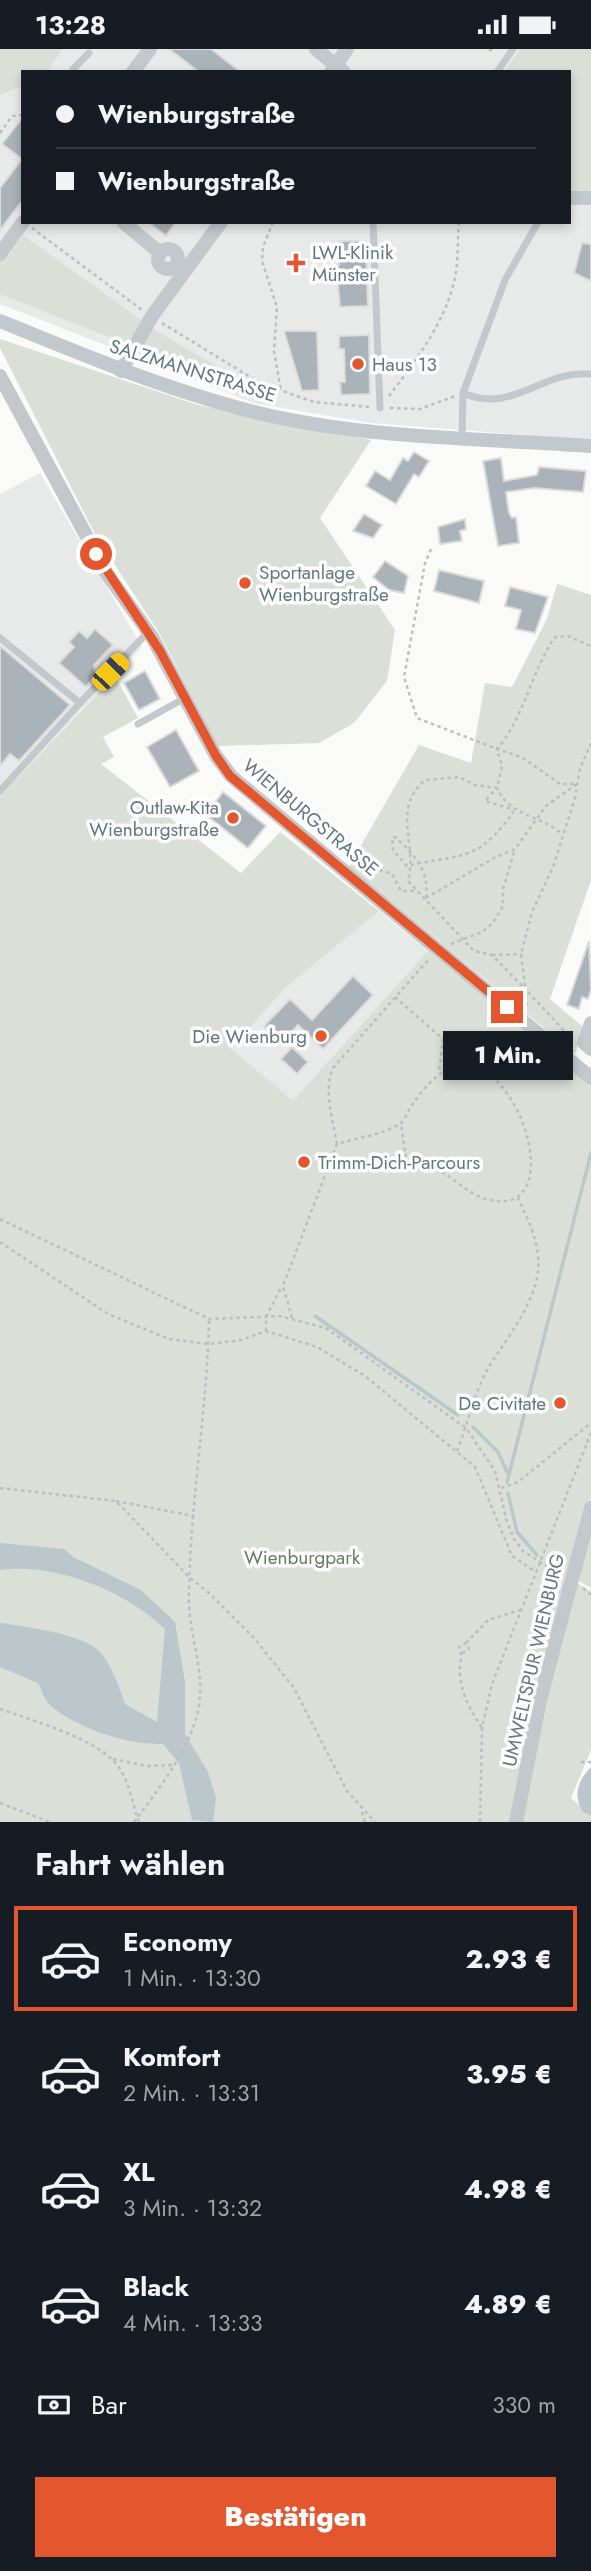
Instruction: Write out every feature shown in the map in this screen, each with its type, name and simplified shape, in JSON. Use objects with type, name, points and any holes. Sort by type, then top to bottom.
[{"type":"street","points":[[134,70],[150,49]]},
{"type":"street","points":[[316,49],[337,70],[348,49]]},
{"type":"street","points":[[571,198],[591,198]]},
{"type":"street","points":[[0,254],[22,224]]},
{"type":"street","points":[[126,224],[160,253],[169,249],[174,252],[180,269]]},
{"type":"street","points":[[121,371],[180,269],[218,224]]},
{"type":"street","name":"SALZMANNSTRASSE","points":[[0,321],[121,371],[254,412],[373,433],[591,446]]},
{"type":"street","name":"WIENBURGSTRASSE","points":[[0,376],[107,574],[148,632],[216,756],[230,776],[591,1078]]},
{"type":"street","points":[[587,1047],[591,1023]]},
{"type":"street","name":"UMWELTSPUR WIENBURG","points":[[516,1822],[540,1700],[591,1508]]},
{"type":"lane","points":[[498,70],[513,49]]},
{"type":"lane","points":[[74,70],[89,53]]},
{"type":"lane","points":[[373,224],[372,320],[380,408]]},
{"type":"lane","points":[[462,437],[463,393],[505,280],[537,224]]},
{"type":"lane","points":[[463,393],[477,399],[498,401],[565,375],[591,373]]},
{"type":"lane","points":[[0,791],[148,632]]},
{"type":"lane","points":[[0,638],[80,702]]},
{"type":"lane","points":[[138,724],[186,698]]},
{"type":"path","points":[[0,132],[12,116],[21,115]]},
{"type":"path","points":[[26,224],[152,316],[260,383],[314,402],[380,408],[421,409],[463,393]]},
{"type":"path","points":[[272,224],[263,247],[262,261],[277,307],[274,351],[281,391]]},
{"type":"path","points":[[380,408],[416,362],[447,303],[458,260],[459,224]]},
{"type":"path","points":[[431,549],[425,563],[404,677],[417,717],[523,758],[561,784],[577,784]]},
{"type":"path","points":[[497,749],[511,733],[543,654],[555,637],[568,636],[591,646]]},
{"type":"path","points":[[526,990],[522,977],[521,954],[532,912],[553,867],[586,751],[591,743]]},
{"type":"path","points":[[497,749],[502,766],[497,788],[485,801],[552,825],[562,834]]},
{"type":"path","points":[[426,898],[427,886],[420,863],[407,842],[407,805],[425,780],[459,777],[475,785],[497,788],[513,813],[496,834],[475,853],[420,863],[412,866],[407,866],[390,845],[395,837],[411,849],[412,866],[408,881],[474,951],[492,955],[521,954]]},
{"type":"path","points":[[266,1331],[266,1317],[283,1286],[337,1144],[329,1077],[338,1060],[437,949],[482,932],[503,906],[503,889],[515,849],[546,806],[577,784]]},
{"type":"path","points":[[426,898],[494,857],[515,849]]},
{"type":"path","points":[[350,876],[364,865],[373,866],[392,874],[401,891],[416,891]]},
{"type":"path","points":[[492,955],[575,1043],[587,1047]]},
{"type":"path","points":[[337,1144],[401,1125],[439,1072],[443,1039],[395,997]]},
{"type":"path","points":[[489,1073],[525,1021]]},
{"type":"path","points":[[401,1125],[406,1158],[418,1166],[442,1173],[484,1199],[504,1202],[518,1197],[527,1186],[533,1166],[516,1105],[489,1073],[466,1066],[439,1072]]},
{"type":"path","points":[[457,1451],[485,1373],[525,1311],[538,1279],[540,1255],[536,1234],[518,1197]]},
{"type":"path","points":[[0,1219],[209,1319],[292,1318],[326,1328],[466,1428],[486,1455],[501,1487],[507,1522],[514,1539],[539,1564],[570,1580]]},
{"type":"path","points":[[0,1243],[108,1314],[169,1339],[208,1344],[241,1339],[266,1331],[317,1347],[365,1376],[475,1467],[490,1497],[496,1524],[512,1556],[536,1572]]},
{"type":"path","points":[[283,1286],[292,1318]]},
{"type":"path","points":[[134,1822],[138,1820],[189,1737],[200,1702],[201,1677],[191,1617],[190,1579],[209,1319]]},
{"type":"path","points":[[501,1487],[518,1482],[591,1423]]},
{"type":"path","points":[[480,1822],[482,1728],[492,1684],[591,1433]]},
{"type":"path","points":[[0,1488],[116,1501],[194,1516]]},
{"type":"path","points":[[116,1501],[190,1579],[229,1612],[294,1688],[347,1791],[375,1822]]},
{"type":"path","points":[[482,1728],[466,1702],[459,1672],[462,1653],[459,1647],[488,1621],[520,1610]]},
{"type":"path","points":[[462,1653],[469,1649],[466,1643]]},
{"type":"path","points":[[0,1709],[57,1730],[112,1759],[148,1766],[173,1763]]},
{"type":"path","points":[[112,1759],[130,1790],[138,1820]]},
{"type":"path","points":[[581,1762],[591,1762]]},
{"type":"path","points":[[0,1803],[50,1822]]},
{"type":"path","points":[[362,1809],[365,1822]]},
{"type":"shaded area","name":"LWL-Klinik Münster","points":[[0,49],[591,49],[591,440],[371,423],[254,403],[0,304]]},
{"type":"shaded area","points":[[40,473],[142,647],[0,796],[0,494]]},
{"type":"shaded area","points":[[379,911],[428,951],[293,1102],[230,1049],[285,988]]},
{"type":"shaded area","points":[[0,1543],[64,1549],[73,1557],[141,1590],[175,1622],[185,1682],[185,1734],[208,1772],[216,1798],[213,1822],[192,1820],[179,1763],[163,1744],[119,1739],[90,1729],[50,1705],[38,1683],[0,1667],[0,1623],[80,1640],[91,1645],[104,1657],[115,1676],[125,1704],[157,1722],[165,1629],[131,1603],[88,1582],[44,1570],[0,1570]]},
{"type":"shaded area","points":[[591,1767],[591,1816],[582,1811],[577,1793],[580,1782]]},
{"type":"green space","points":[[0,49],[62,49],[48,70],[21,70],[21,86],[0,95]]},
{"type":"green space","points":[[520,49],[591,49],[591,194],[571,194],[571,70],[505,70]]},
{"type":"green space","points":[[23,235],[155,330],[257,390],[256,395],[0,294],[0,250],[8,256]]},
{"type":"green space","name":"Sportanlage Wienburgstraße","points":[[0,339],[198,405],[371,440],[320,518],[395,630],[387,681],[354,723],[319,743],[218,746],[158,631],[96,536],[0,348]]},
{"type":"green space","points":[[557,584],[591,595],[591,880],[550,999],[584,1028],[575,1054],[349,866],[419,745],[471,763],[485,683],[512,687],[547,619]]},
{"type":"green space","name":"Wienburgpark","points":[[115,676],[138,718],[103,737],[114,757],[101,764],[241,873],[280,832],[379,911],[285,988],[231,1049],[293,1101],[428,951],[591,1086],[591,1497],[567,1578],[591,1591],[591,1750],[571,1798],[591,1816],[591,1822],[0,1822],[0,796]]},
{"type":"green space","points":[[591,1527],[591,1588],[574,1578]]},
{"type":"building","points":[[169,49],[211,49],[238,70],[196,70]]},
{"type":"building","points":[[21,120],[21,158],[2,144]]},
{"type":"building","points":[[21,160],[21,203],[0,230],[0,188]]},
{"type":"building","points":[[151,224],[175,224],[166,236]]},
{"type":"building","points":[[338,241],[366,241],[368,306],[340,307],[336,266],[339,265]]},
{"type":"building","points":[[582,243],[591,244],[591,281],[574,273]]},
{"type":"building","points":[[284,331],[317,331],[319,390],[302,391]]},
{"type":"building","name":"Haus 13","points":[[369,335],[370,394],[341,395],[340,382],[345,382],[344,349],[339,349],[339,336]]},
{"type":"building","points":[[414,452],[429,461],[419,477],[414,474],[396,504],[366,486],[375,471],[390,480],[403,458],[408,461]]},
{"type":"building","points":[[501,458],[504,481],[537,475],[539,467],[586,471],[583,492],[534,488],[506,492],[509,513],[512,518],[516,517],[519,543],[498,546],[483,461]]},
{"type":"building","points":[[364,514],[382,525],[373,538],[353,531]]},
{"type":"building","points":[[465,519],[466,529],[460,531],[462,541],[440,544],[438,527]]},
{"type":"building","points":[[385,561],[408,576],[404,593],[389,590],[373,577]]},
{"type":"building","points":[[439,570],[484,581],[479,603],[434,591]]},
{"type":"building","points":[[510,587],[548,597],[535,633],[516,629],[521,610],[505,606]]},
{"type":"building","points":[[95,629],[113,645],[94,665],[96,675],[86,687],[59,663],[74,647],[69,642],[79,631],[87,638]]},
{"type":"building","points":[[0,646],[70,705],[19,761],[10,754],[0,766]]},
{"type":"building","points":[[145,671],[160,699],[139,710],[124,683]]},
{"type":"building","points":[[176,730],[199,771],[170,787],[147,747]]},
{"type":"building","name":"Outlaw-Kita Wienburgstraße","points":[[223,792],[266,826],[248,848],[201,811],[209,802],[213,805]]},
{"type":"building","points":[[589,941],[591,990],[588,999],[582,997],[579,1009],[567,1005]]},
{"type":"building","points":[[353,976],[373,995],[323,1049],[298,1025],[282,1043],[264,1026],[290,999],[312,1020]]},
{"type":"building","points":[[292,1047],[308,1062],[297,1074],[281,1059]]},
{"type":"waterway","points":[[507,1482],[591,1153]]},
{"type":"waterway","points":[[315,1316],[458,1415]]},
{"type":"waterway","points":[[473,1427],[498,1452],[507,1472]]},
{"type":"waterway","points":[[508,1493],[517,1532],[537,1555]]},
{"type":"place","name":"LWL-Klinik Münster","points":[[296,263]]},
{"type":"place","name":"Haus 13","points":[[358,364]]},
{"type":"place","name":"Sportanlage Wienburgstraße","points":[[245,583]]},
{"type":"place","name":"Outlaw-Kita Wienburgstraße","points":[[233,818]]},
{"type":"place","name":"Die Wienburg","points":[[321,1036]]},
{"type":"place","name":"Trimm-Dich-Parcours","points":[[304,1162]]},
{"type":"place","name":"De Civitate","points":[[560,1403]]},
{"type":"route","points":[[96,554],[160,651],[202,731],[230,776],[507,1007]]}]
